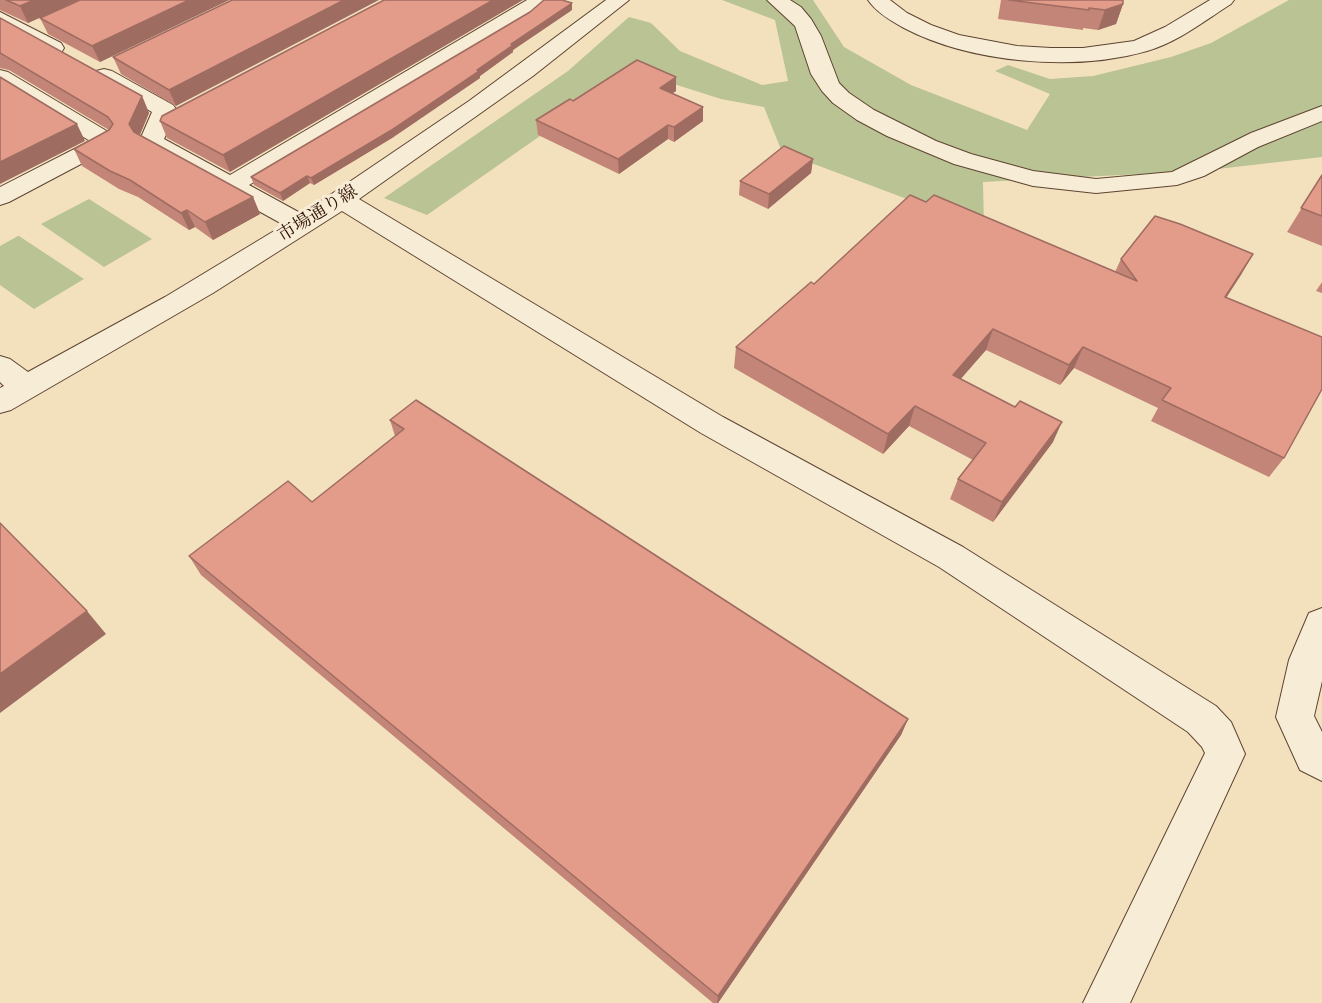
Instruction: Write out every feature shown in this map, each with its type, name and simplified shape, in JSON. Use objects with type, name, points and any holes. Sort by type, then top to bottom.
[{"type":"street","points":[[231,185],[523,13],[540,0]]},
{"type":"street","name":"市場通り線","points":[[0,402],[232,269],[342,200],[508,86],[619,0]]},
{"type":"street","points":[[777,0],[797,14],[809,28],[820,72],[828,85],[841,98],[908,138],[955,158],[1004,171],[1063,183],[1096,186],[1178,178],[1250,142],[1322,113]]},
{"type":"street","points":[[878,0],[900,18],[932,33],[1007,52],[1057,56],[1108,52],[1140,46],[1172,32],[1224,0]]},
{"type":"street","points":[[0,18],[68,56]]},
{"type":"street","points":[[27,33],[48,23]]},
{"type":"street","points":[[121,63],[95,70],[165,110],[151,142],[301,224]]},
{"type":"street","points":[[0,77],[107,141],[0,197]]},
{"type":"street","points":[[158,127],[189,111]]},
{"type":"street","points":[[342,200],[712,425],[951,557],[1202,718],[1217,735],[1225,754],[1106,1003]]},
{"type":"street","points":[[0,366],[26,387]]},
{"type":"street","points":[[1322,624],[1308,660],[1295,717],[1314,757],[1322,762]]},
{"type":"green space","points":[[722,0],[813,0],[844,47],[911,85],[1027,130],[1050,94],[995,71],[1008,65],[1050,79],[1093,76],[1171,57],[1211,43],[1289,0],[1322,0],[1322,157],[1200,171],[983,182],[984,228],[782,152],[764,107],[721,99],[633,71],[427,215],[384,198],[568,71],[629,17],[651,23],[680,51],[762,85],[788,81],[775,20]]},
{"type":"green space","points":[[89,199],[152,239],[104,267],[41,224]]},
{"type":"green space","points":[[18,236],[84,279],[34,309],[0,285],[0,246]]},
{"type":"building","points":[[6,0],[34,0],[20,6]]},
{"type":"building","points":[[80,0],[189,0],[92,46],[40,18]]},
{"type":"building","points":[[232,0],[344,0],[169,90],[113,57]]},
{"type":"building","points":[[384,0],[493,0],[223,155],[160,121],[162,116]]},
{"type":"building","points":[[544,0],[562,0],[572,3],[511,44],[513,45],[477,70],[479,71],[390,131],[311,178],[307,176],[280,193],[251,177],[530,12]]},
{"type":"building","points":[[1009,0],[1123,0],[1123,4],[1105,10],[1089,8],[1089,10]]},
{"type":"building","points":[[0,18],[142,96],[129,124],[134,132],[253,197],[205,222],[187,210],[181,213],[130,180],[110,171],[74,149],[109,130],[113,124],[108,117],[0,53]]},
{"type":"building","points":[[637,60],[676,77],[660,88],[703,107],[674,127],[668,125],[618,159],[536,120],[570,99],[573,101]]},
{"type":"building","points":[[0,77],[77,124],[0,162]]},
{"type":"building","points":[[784,146],[813,159],[769,194],[740,181]]},
{"type":"building","points":[[1322,175],[1322,216],[1301,208]]},
{"type":"building","points":[[910,195],[926,202],[934,195],[1137,281],[1121,259],[1155,216],[1253,254],[1225,297],[1322,337],[1322,389],[1284,458],[1162,400],[1171,388],[1083,347],[1069,365],[993,329],[953,375],[1015,407],[1020,401],[1062,422],[1002,502],[958,479],[986,443],[915,406],[888,434],[736,347],[811,282],[814,284]]},
{"type":"building","points":[[416,400],[908,719],[718,996],[189,556],[288,481],[312,502],[404,429],[390,420]]},
{"type":"building","points":[[0,523],[87,611],[0,674]]}]
